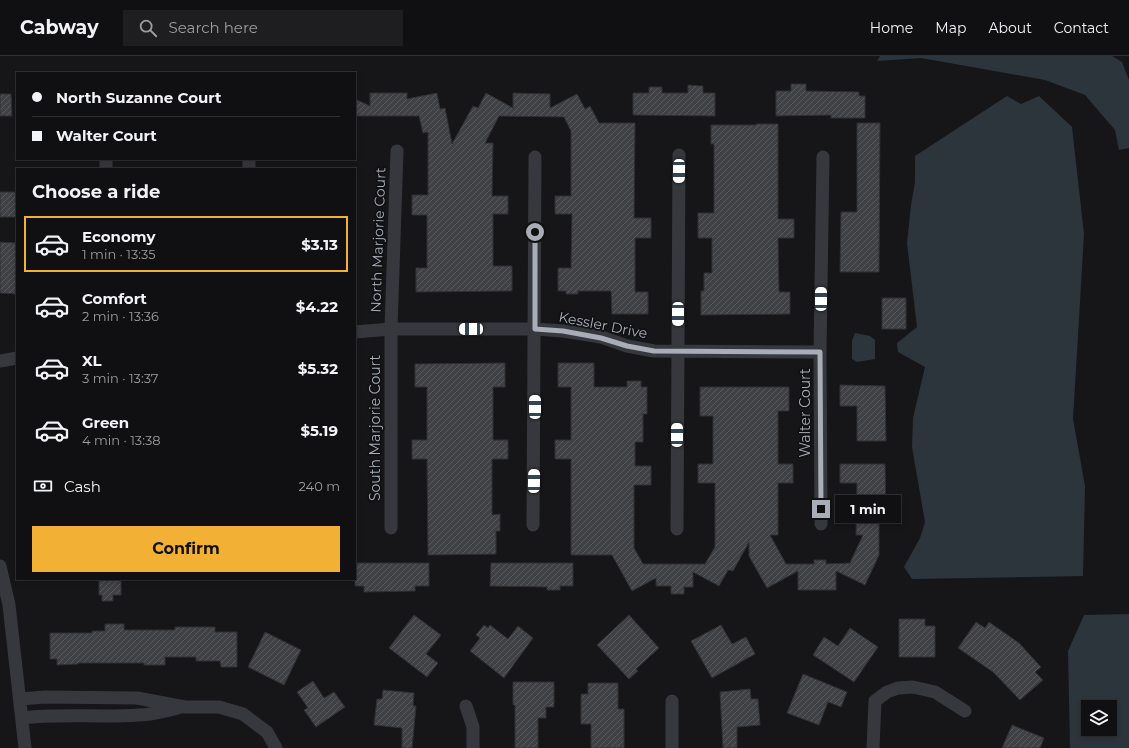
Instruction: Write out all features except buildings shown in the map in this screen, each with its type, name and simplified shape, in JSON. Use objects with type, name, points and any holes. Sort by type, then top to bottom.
[{"type":"street","name":"North Marjorie Court","points":[[392,329],[397,151]]},
{"type":"street","points":[[677,529],[679,155]]},
{"type":"street","points":[[534,525],[535,158]]},
{"type":"street","name":"Walter Court","points":[[821,524],[820,352],[823,158]]},
{"type":"street","name":"Kessler Drive","points":[[356,332],[392,329],[535,329],[563,331],[601,338],[627,346],[654,351],[820,352]]},
{"type":"street","name":"South Marjorie Court","points":[[392,329],[392,528]]},
{"type":"street","points":[[0,361],[16,358]]},
{"type":"street","points":[[0,566],[9,605],[25,748]]},
{"type":"street","points":[[873,748],[875,701],[887,692],[898,688],[913,688],[935,692],[965,712]]},
{"type":"street","points":[[20,699],[137,698],[185,707],[219,708],[243,714],[267,732],[276,748]]},
{"type":"street","points":[[672,702],[672,748]]},
{"type":"street","points":[[466,706],[473,727],[473,748]]},
{"type":"street","points":[[22,718],[37,716],[140,715],[185,707]]},
{"type":"shaded area","points":[[880,56],[1112,56],[1122,62],[1129,80],[1129,148],[1119,150],[1115,130],[1085,95],[1045,80],[921,58],[877,61]]},
{"type":"shaded area","points":[[1007,96],[1021,104],[1039,96],[1072,127],[1084,234],[1073,419],[1085,486],[1083,576],[912,579],[904,567],[920,538],[925,522],[912,447],[913,418],[925,367],[898,352],[897,343],[917,327],[907,243],[915,182],[915,156]]},
{"type":"shaded area","points":[[855,333],[870,336],[875,340],[875,359],[857,362],[852,359],[852,341]]},
{"type":"shaded area","points":[[1129,614],[1129,748],[1070,748],[1068,651],[1084,615]]},
{"type":"route","points":[[535,232],[535,329],[563,331],[601,338],[627,346],[654,351],[820,352],[821,509]]}]
